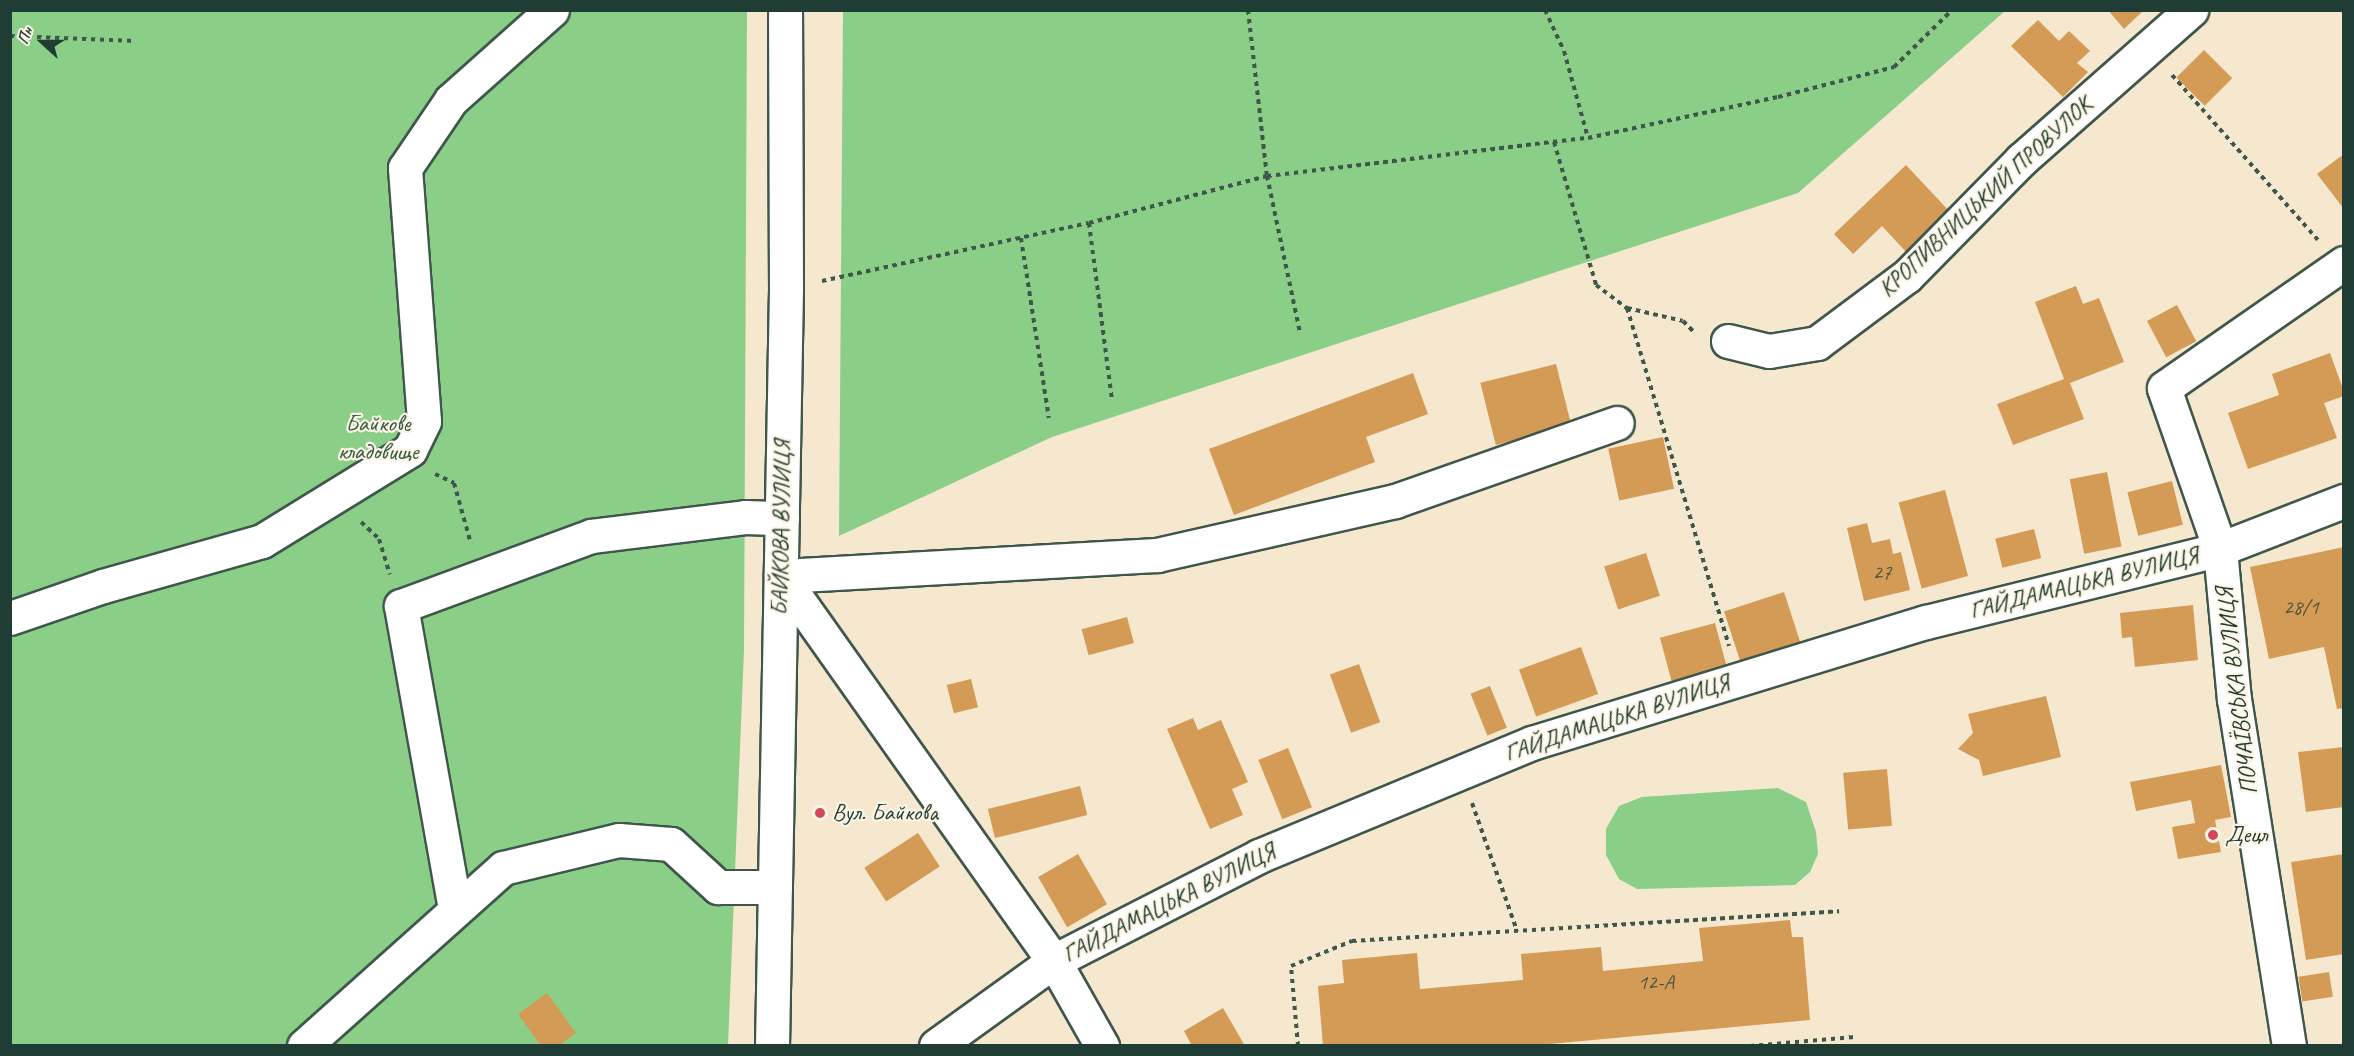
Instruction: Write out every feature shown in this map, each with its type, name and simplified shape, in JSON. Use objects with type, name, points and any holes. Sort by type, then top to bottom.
[{"type":"street","points":[[10,618],[103,586],[262,541],[410,450],[424,421],[405,168],[451,100],[552,10]]},
{"type":"street","name":"БАЙКОВА ВУЛИЦЯ","points":[[772,1046],[786,288],[785,10]]},
{"type":"street","name":"КРОПИВНИЦЬКИЙ ПРОВУЛОК","points":[[1728,341],[1769,351],[1817,343],[1907,276],[2022,160],[2191,10]]},
{"type":"street","name":"ПОЧАЇВСЬКА ВУЛИЦЯ","points":[[2289,1046],[2234,700],[2220,549],[2163,388],[2343,263]]},
{"type":"street","points":[[781,576],[1157,555],[1395,501],[1617,423]]},
{"type":"street","name":"ГАЙДАМАЦЬКА ВУЛИЦЯ","points":[[936,1046],[1054,961],[1280,847],[1532,743],[1926,622],[2220,549],[2343,501]]},
{"type":"street","points":[[455,909],[400,606],[591,536],[745,517],[782,518]]},
{"type":"street","points":[[781,576],[1054,961],[1102,1046]]},
{"type":"street","points":[[304,1046],[503,868],[619,840],[671,844],[718,886],[775,887]]},
{"type":"path","points":[[1248,10],[1267,176],[1300,333]]},
{"type":"path","points":[[1545,10],[1564,51],[1588,138]]},
{"type":"path","points":[[786,288],[1089,224],[1267,176],[1588,138],[1894,67],[1952,10]]},
{"type":"path","points":[[10,36],[136,41]]},
{"type":"path","points":[[2147,48],[2301,218]]},
{"type":"path","points":[[1554,142],[1596,285],[1627,308],[1683,321],[1698,336],[1728,341]]},
{"type":"path","points":[[1089,224],[1112,401]]},
{"type":"path","points":[[1022,238],[1049,418]]},
{"type":"path","points":[[1627,308],[1738,678]]},
{"type":"path","points":[[410,450],[433,473],[454,483],[479,577]]},
{"type":"path","points":[[334,497],[379,539],[400,606]]},
{"type":"path","points":[[1476,816],[1517,931]]},
{"type":"path","points":[[1298,1046],[1291,966],[1352,941],[1839,911]]},
{"type":"path","points":[[1750,1046],[1855,1037]]},
{"type":"green space","points":[[843,10],[2005,11],[1798,193],[1052,437],[839,536]]},
{"type":"green space","name":"Байкове кладовище","points":[[10,11],[747,11],[744,649],[728,1045],[11,1045]]},
{"type":"green space","points":[[1778,788],[1806,802],[1816,832],[1818,854],[1810,872],[1795,885],[1637,889],[1619,879],[1606,855],[1606,829],[1619,806],[1642,797]]},
{"type":"building","points":[[2108,10],[2144,10],[2124,29]]},
{"type":"building","points":[[2038,20],[2059,41],[2069,31],[2090,51],[2077,63],[2088,72],[2063,97],[2011,46]]},
{"type":"building","points":[[2204,50],[2232,78],[2205,106],[2176,78]]},
{"type":"building","points":[[2344,154],[2344,209],[2317,174]]},
{"type":"building","points":[[1906,165],[1950,212],[1907,253],[1882,226],[1853,254],[1834,234]]},
{"type":"building","points":[[2076,286],[2083,304],[2099,298],[2124,362],[2070,383],[2084,419],[2013,445],[1997,404],[2064,379],[2035,302]]},
{"type":"building","points":[[2177,305],[2196,341],[2166,357],[2147,321]]},
{"type":"building","points":[[2330,353],[2344,392],[2344,396],[2324,403],[2337,438],[2248,469],[2228,413],[2279,395],[2272,374]]},
{"type":"building","points":[[1556,364],[1571,426],[1496,445],[1480,383]]},
{"type":"building","points":[[1413,373],[1428,414],[1366,437],[1375,462],[1234,515],[1209,449]]},
{"type":"building","points":[[1663,437],[1674,489],[1619,500],[1608,449]]},
{"type":"building","points":[[2107,472],[2122,547],[2084,554],[2070,479]]},
{"type":"building","points":[[2172,481],[2183,525],[2138,536],[2127,492]]},
{"type":"building","points":[[1945,490],[1968,576],[1922,588],[1899,502]]},
{"type":"building","points":[[1867,523],[1872,543],[1890,539],[1893,554],[1901,552],[1910,590],[1864,601],[1847,528]]},
{"type":"building","points":[[2034,529],[2041,558],[2002,568],[1995,539]]},
{"type":"building","points":[[2344,547],[2344,708],[2337,709],[2324,647],[2269,659],[2250,567]]},
{"type":"building","points":[[1646,553],[1660,596],[1618,609],[1604,567]]},
{"type":"building","points":[[1784,592],[1802,647],[1742,667],[1724,611]]},
{"type":"building","points":[[2193,605],[2198,660],[2135,667],[2132,637],[2122,638],[2120,613]]},
{"type":"building","points":[[1127,617],[1134,643],[1089,655],[1082,629]]},
{"type":"building","points":[[1715,623],[1728,671],[1673,686],[1660,638]]},
{"type":"building","points":[[1581,647],[1598,694],[1536,717],[1519,670]]},
{"type":"building","points":[[1359,664],[1380,722],[1351,733],[1330,675]]},
{"type":"building","points":[[971,679],[978,707],[954,713],[947,685]]},
{"type":"building","points":[[1490,686],[1507,728],[1487,736],[1471,694]]},
{"type":"building","points":[[2046,696],[2061,757],[1983,776],[1979,760],[1958,749],[1973,733],[1968,714]]},
{"type":"building","points":[[1193,718],[1198,730],[1221,720],[1248,782],[1232,789],[1243,815],[1210,829],[1167,729]]},
{"type":"building","points":[[2344,747],[2344,807],[2306,812],[2298,752]]},
{"type":"building","points":[[1288,748],[1312,807],[1282,819],[1258,760]]},
{"type":"building","points":[[2221,765],[2231,817],[2215,820],[2221,852],[2178,859],[2172,827],[2195,823],[2191,800],[2136,811],[2130,782]]},
{"type":"building","points":[[1887,769],[1892,826],[1848,830],[1843,773]]},
{"type":"building","points":[[1080,786],[1087,815],[995,838],[988,809]]},
{"type":"building","points":[[918,833],[940,867],[886,901],[864,868]]},
{"type":"building","points":[[1078,854],[1107,904],[1067,927],[1038,877]]},
{"type":"building","points":[[2344,854],[2344,954],[2306,960],[2291,862]]},
{"type":"building","points":[[1790,920],[1792,937],[1803,937],[1810,1020],[1528,1046],[1323,1046],[1318,986],[1344,983],[1342,960],[1417,953],[1420,989],[1523,980],[1521,954],[1601,947],[1603,971],[1703,961],[1699,928]]},
{"type":"building","points":[[2329,972],[2333,997],[2302,1002],[2298,977]]},
{"type":"building","points":[[547,993],[576,1033],[558,1046],[541,1046],[518,1014]]},
{"type":"building","points":[[1223,1008],[1245,1046],[1192,1046],[1184,1031]]},
{"type":"place","name":"Вул. Байкова","points":[[820,813]]},
{"type":"place","name":"Децл","points":[[2213,835]]}]
